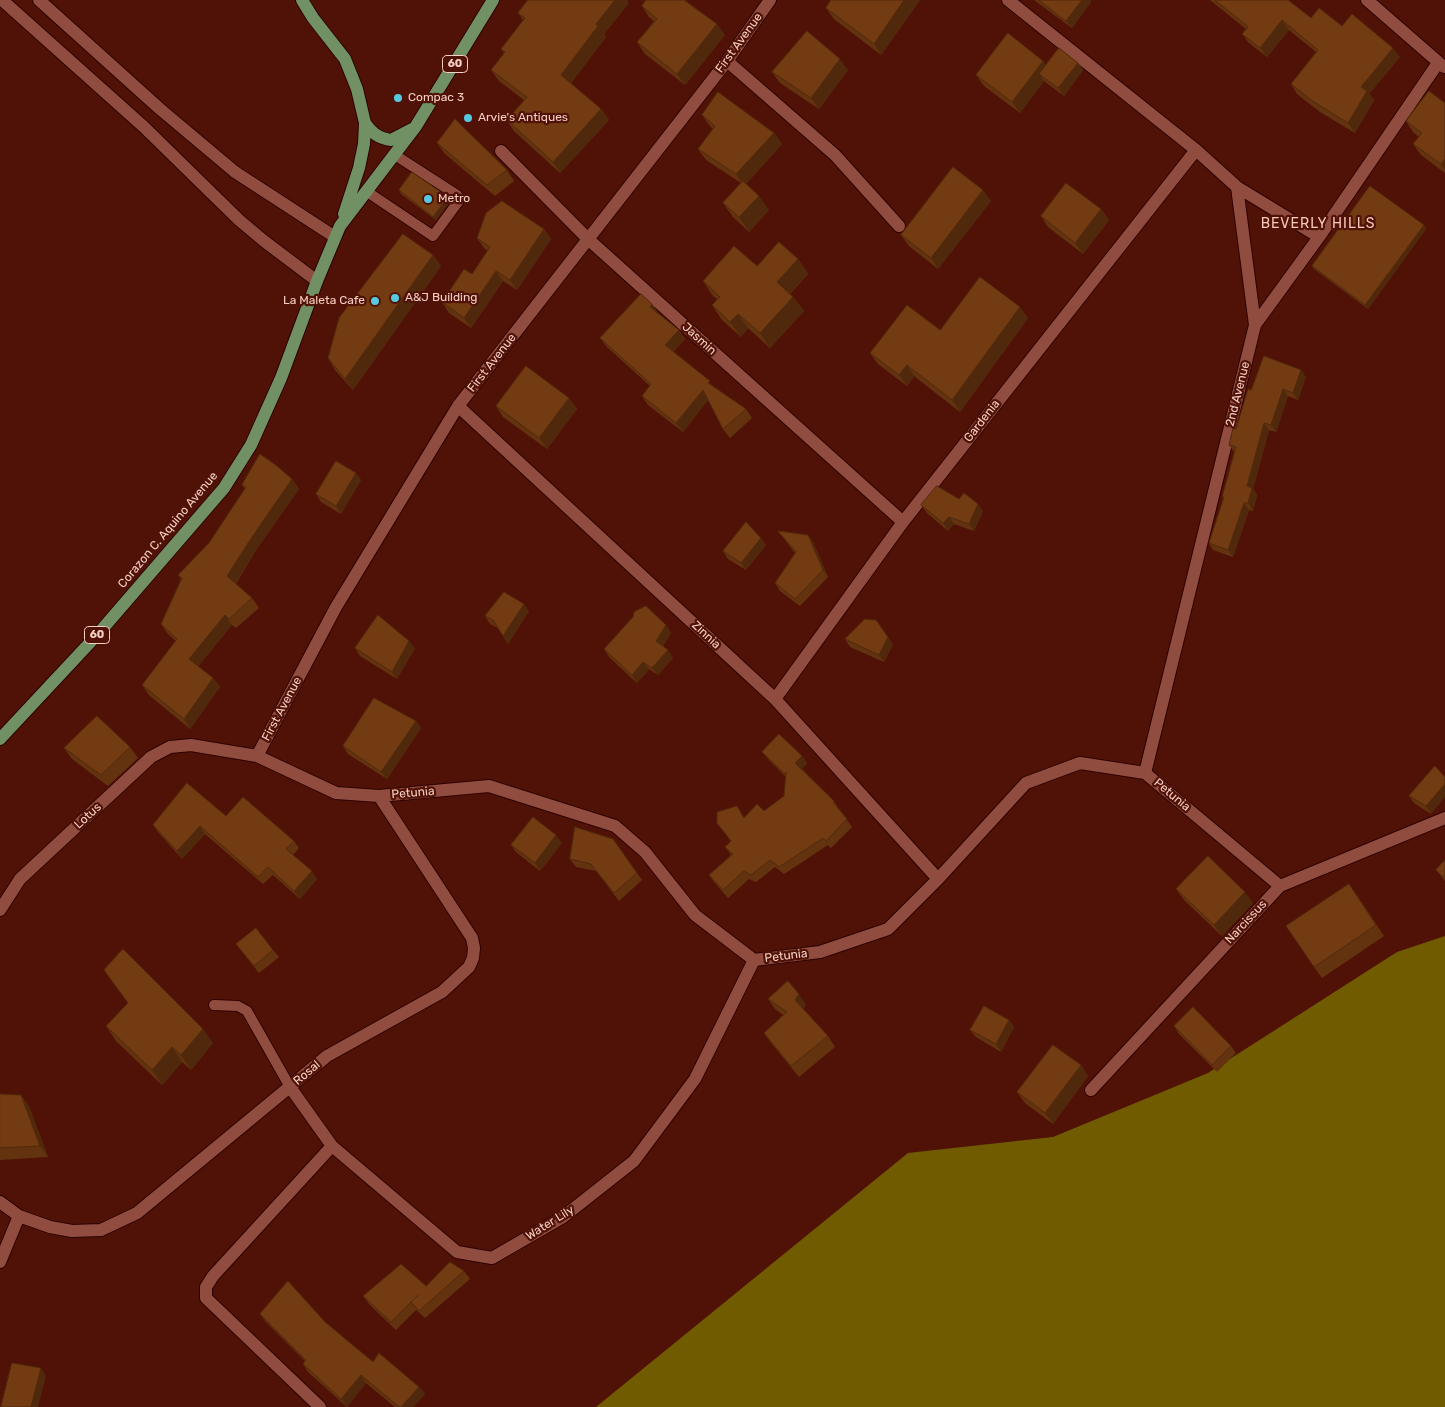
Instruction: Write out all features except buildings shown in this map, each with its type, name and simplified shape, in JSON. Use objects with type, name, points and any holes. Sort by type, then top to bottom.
[{"type":"main road","name":"60","points":[[302,0],[313,18],[345,59],[357,89],[365,123],[364,144],[359,168],[338,231]]},
{"type":"main road","name":"Corazon C. Aquino Avenue","points":[[0,739],[98,634],[224,488],[251,445],[281,378],[317,281],[338,231],[416,126],[493,0]]},
{"type":"main road","points":[[365,123],[371,132],[380,138],[391,140],[416,126]]},
{"type":"street","points":[[2,0],[144,127],[239,220],[317,281]]},
{"type":"street","points":[[38,0],[160,109],[235,172],[338,231]]},
{"type":"street","name":"First Avenue","points":[[257,756],[336,607],[458,406],[727,61],[770,0]]},
{"type":"street","points":[[1008,0],[1196,150],[1237,187],[1319,237]]},
{"type":"street","points":[[1367,0],[1442,65]]},
{"type":"street","points":[[727,61],[835,155],[899,226]]},
{"type":"street","name":"2nd Avenue","points":[[1146,773],[1255,325],[1442,65]]},
{"type":"street","name":"Gardenia","points":[[776,699],[903,522],[1196,150]]},
{"type":"street","name":"Jasmin","points":[[501,151],[588,239],[903,522]]},
{"type":"street","points":[[1237,187],[1255,325]]},
{"type":"street","name":"Zinnia","points":[[458,406],[776,699],[938,879]]},
{"type":"street","name":"Petunia","points":[[191,745],[257,756],[336,793],[379,796],[489,786],[615,826],[645,852],[694,915],[754,960],[820,952],[888,929],[938,879],[1026,783],[1080,763],[1146,773],[1280,886]]},
{"type":"street","name":"Lotus","points":[[0,910],[20,879],[151,757],[170,747],[191,745]]},
{"type":"street","name":"Rosal","points":[[19,1216],[50,1227],[72,1230],[101,1230],[137,1213],[327,1056],[442,992],[469,967],[473,958],[472,938],[379,796]]},
{"type":"street","name":"Narcissus","points":[[1091,1090],[1280,886],[1445,818]]},
{"type":"street","name":"Water Lily","points":[[290,1087],[332,1146],[457,1252],[492,1258],[563,1217],[634,1161],[696,1079],[754,960]]},
{"type":"street","points":[[320,1407],[206,1298],[206,1287],[213,1276],[332,1146]]},
{"type":"street","points":[[0,1202],[19,1216],[0,1262]]},
{"type":"lane","points":[[366,191],[433,236],[459,198],[395,155]]},
{"type":"lane","points":[[214,1005],[238,1006],[247,1011],[290,1087]]},
{"type":"shaded area","points":[[1445,936],[1445,1407],[596,1407],[908,1153],[1053,1137],[1208,1073],[1397,952]]},
{"type":"place","name":"Compac 3","points":[[398,98]]},
{"type":"place","name":"Arvie's Antiques","points":[[468,118]]},
{"type":"place","name":"Metro","points":[[428,199]]},
{"type":"place","name":"A&J Building","points":[[395,298]]},
{"type":"place","name":"La Maleta Cafe","points":[[375,301]]},
{"type":"district","name":"BEVERLY HILLS","points":[[1318,224]]}]
